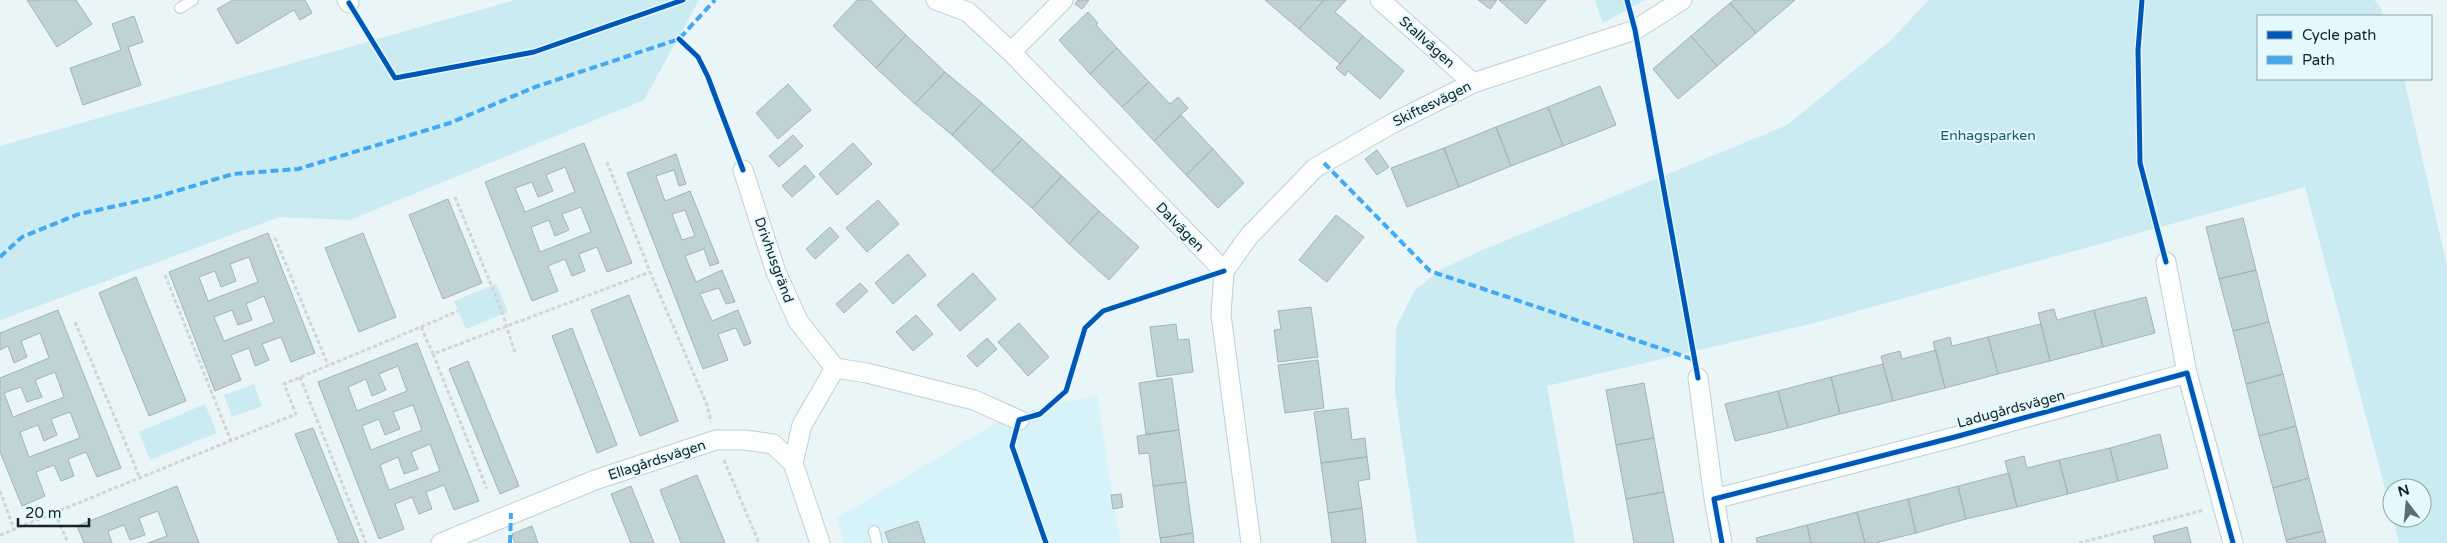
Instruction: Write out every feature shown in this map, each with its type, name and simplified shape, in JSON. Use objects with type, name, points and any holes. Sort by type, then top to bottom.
[{"type":"street","name":"Dalvägen","points":[[936,0],[968,12],[1011,52],[1224,271]]},
{"type":"street","points":[[1011,52],[1063,0]]},
{"type":"street","name":"Stallvägen","points":[[1380,0],[1474,84]]},
{"type":"street","name":"Skiftesvägen","points":[[1224,271],[1248,236],[1315,168],[1393,123],[1474,84],[1635,30],[1682,0]]},
{"type":"street","name":"Drivhusgränd","points":[[743,170],[776,272],[798,321],[835,368]]},
{"type":"street","points":[[2166,262],[2187,373],[2232,543]]},
{"type":"street","points":[[1224,271],[1221,315],[1251,543]]},
{"type":"street","points":[[793,463],[802,424],[835,368],[867,373],[974,400],[1019,420]]},
{"type":"street","name":"Ladugårdsvägen","points":[[1714,499],[1964,434],[2187,373]]},
{"type":"street","points":[[1698,378],[1714,499],[1722,543]]},
{"type":"street","name":"Ellagårdsvägen","points":[[441,543],[595,480],[716,440],[745,440],[773,444],[793,463],[820,543]]},
{"type":"lane","points":[[180,8],[193,0]]},
{"type":"lane","points":[[874,531],[877,543]]},
{"type":"path","points":[[607,162],[650,272],[707,405],[716,440],[758,543]]},
{"type":"path","points":[[455,198],[501,309],[505,327],[515,353]]},
{"type":"path","points":[[275,238],[328,365]]},
{"type":"path","points":[[433,354],[650,272]]},
{"type":"path","points":[[165,275],[231,441]]},
{"type":"path","points":[[0,535],[296,414],[284,384],[458,311]]},
{"type":"path","points":[[75,322],[140,478]]},
{"type":"path","points":[[421,327],[487,489]]},
{"type":"path","points":[[300,377],[366,543]]},
{"type":"path","points":[[0,491],[14,529]]},
{"type":"path","points":[[2079,543],[2089,542],[2223,505]]},
{"type":"path","points":[[55,513],[68,543]]},
{"type":"shaded area","points":[[1097,395],[1120,543],[844,543],[837,518],[1008,416]]},
{"type":"green space","points":[[515,0],[699,0],[644,100],[350,220],[280,217],[0,320],[0,146]]},
{"type":"green space","points":[[1595,0],[1645,0],[1603,23]]},
{"type":"green space","name":"Enhagsparken","points":[[1929,0],[2374,0],[2380,6],[2384,15],[2257,15],[2257,80],[2404,80],[2447,266],[2447,543],[2399,543],[2395,528],[2432,528],[2432,478],[2382,478],[2305,187],[1818,322],[1547,386],[1575,543],[1417,543],[1395,393],[1396,327],[1415,290],[1440,270],[1478,252],[1787,125],[1890,41]]},
{"type":"green space","points":[[496,284],[508,312],[466,329],[454,301]]},
{"type":"green space","points":[[254,384],[262,406],[232,417],[224,395]]},
{"type":"green space","points":[[205,404],[217,433],[150,460],[139,432]]},
{"type":"building","points":[[27,0],[76,0],[92,24],[57,47]]},
{"type":"building","points":[[233,0],[305,0],[312,13],[300,20],[294,10],[237,44],[217,9]]},
{"type":"building","points":[[857,0],[870,0],[906,35],[876,68],[833,26]]},
{"type":"building","points":[[1078,0],[1089,0],[1082,9],[1075,4]]},
{"type":"building","points":[[1265,0],[1321,0],[1323,1],[1299,29]]},
{"type":"building","points":[[1324,0],[1346,0],[1335,12],[1363,36],[1340,64],[1299,29]]},
{"type":"building","points":[[1478,0],[1497,0],[1490,9]]},
{"type":"building","points":[[1499,0],[1546,0],[1526,24]]},
{"type":"building","points":[[1734,0],[1795,0],[1756,33],[1730,3]]},
{"type":"building","points":[[1730,3],[1756,33],[1717,66],[1691,36]]},
{"type":"building","points":[[1088,12],[1098,23],[1096,25],[1117,48],[1090,74],[1059,40]]},
{"type":"building","points":[[134,16],[143,42],[128,47],[141,85],[83,105],[70,68],[121,50],[112,24]]},
{"type":"building","points":[[906,35],[945,72],[915,104],[876,68]]},
{"type":"building","points":[[1363,36],[1404,71],[1380,99],[1348,71],[1345,76],[1336,68]]},
{"type":"building","points":[[1691,36],[1717,66],[1678,99],[1653,69]]},
{"type":"building","points":[[1117,48],[1149,82],[1122,107],[1090,74]]},
{"type":"building","points":[[945,72],[982,103],[952,135],[915,104]]},
{"type":"building","points":[[1149,82],[1170,104],[1178,97],[1188,108],[1154,141],[1122,107]]},
{"type":"building","points":[[788,84],[811,110],[778,139],[756,113]]},
{"type":"building","points":[[1600,86],[1616,125],[1563,146],[1548,107]]},
{"type":"building","points":[[982,103],[1022,139],[992,172],[952,135]]},
{"type":"building","points":[[1548,107],[1563,146],[1511,166],[1496,127]]},
{"type":"building","points":[[1181,115],[1213,149],[1186,175],[1154,141]]},
{"type":"building","points":[[1496,127],[1511,166],[1459,187],[1444,148]]},
{"type":"building","points":[[793,135],[803,146],[779,167],[769,156]]},
{"type":"building","points":[[1022,139],[1062,176],[1032,208],[992,172]]},
{"type":"building","points":[[584,143],[632,263],[607,272],[597,247],[579,254],[585,271],[572,276],[565,259],[548,266],[558,291],[532,301],[485,182]],"holes":[[[565,167],[575,192],[525,212],[515,188],[532,182],[538,197],[553,191],[546,175]],[[581,207],[591,232],[540,252],[531,227],[549,220],[555,236],[569,230],[562,214]]]},
{"type":"building","points":[[853,143],[872,164],[837,195],[819,174]]},
{"type":"building","points":[[1444,148],[1459,187],[1407,207],[1391,168]]},
{"type":"building","points":[[1213,149],[1244,183],[1218,208],[1186,175]]},
{"type":"building","points":[[1377,150],[1389,167],[1377,175],[1365,159]]},
{"type":"building","points":[[676,154],[686,184],[679,186],[674,170],[656,176],[665,201],[690,191],[719,263],[710,266],[704,249],[685,256],[696,282],[722,270],[735,302],[726,304],[719,288],[700,294],[712,321],[738,310],[751,343],[744,346],[736,328],[718,334],[728,360],[703,369],[627,173]],"holes":[[[685,210],[695,236],[682,240],[672,214]]]},
{"type":"building","points":[[805,165],[815,177],[792,197],[782,186]]},
{"type":"building","points":[[1062,176],[1099,211],[1069,244],[1032,208]]},
{"type":"building","points":[[448,199],[482,283],[443,299],[409,215]]},
{"type":"building","points":[[878,200],[899,224],[867,252],[846,228]]},
{"type":"building","points":[[1099,211],[1139,247],[1109,280],[1069,244]]},
{"type":"building","points":[[1336,215],[1364,237],[1327,282],[1299,260]]},
{"type":"building","points":[[2243,218],[2256,270],[2219,279],[2206,227]]},
{"type":"building","points":[[830,227],[839,237],[815,259],[806,249]]},
{"type":"building","points":[[268,233],[315,353],[291,362],[281,337],[262,344],[269,360],[255,366],[249,348],[231,355],[241,380],[215,391],[169,272]],"holes":[[[249,257],[258,282],[208,301],[199,277],[215,271],[221,287],[236,281],[230,264]],[[264,296],[274,322],[224,341],[214,317],[232,310],[238,325],[252,320],[246,304]]]},
{"type":"building","points":[[363,233],[396,317],[359,332],[325,248]]},
{"type":"building","points":[[908,254],[926,275],[893,304],[875,283]]},
{"type":"building","points":[[2256,270],[2269,322],[2233,331],[2219,279]]},
{"type":"building","points":[[973,273],[996,299],[960,331],[937,305]]},
{"type":"building","points":[[136,277],[186,401],[149,416],[99,293]]},
{"type":"building","points":[[860,283],[868,291],[844,313],[836,304]]},
{"type":"building","points":[[629,295],[678,421],[640,436],[591,310]]},
{"type":"building","points":[[2146,297],[2155,333],[2103,347],[2094,310]]},
{"type":"building","points":[[1311,307],[1318,357],[1278,362],[1274,330],[1281,329],[1278,311]]},
{"type":"building","points":[[2054,309],[2057,320],[2094,310],[2103,347],[2050,361],[2038,313]]},
{"type":"building","points":[[58,310],[121,468],[97,477],[86,452],[68,459],[74,476],[61,481],[54,465],[36,472],[45,496],[22,506],[0,452],[0,378],[49,358],[40,333],[21,341],[27,357],[14,363],[8,346],[0,350],[0,333]],"holes":[[[55,372],[64,397],[13,417],[4,393],[21,387],[27,402],[42,397],[35,380]],[[70,412],[80,438],[29,457],[20,432],[38,425],[44,441],[57,435],[51,419]]]},
{"type":"building","points":[[916,315],[933,334],[913,351],[896,332]]},
{"type":"building","points":[[2269,322],[2283,374],[2246,384],[2233,331]]},
{"type":"building","points":[[1019,323],[1049,357],[1028,376],[998,342]]},
{"type":"building","points":[[1176,324],[1178,340],[1189,339],[1193,372],[1157,377],[1150,327]]},
{"type":"building","points":[[2041,324],[2050,361],[1998,374],[1988,337]]},
{"type":"building","points":[[572,328],[617,445],[597,453],[552,336]]},
{"type":"building","points":[[1950,337],[1952,346],[1988,337],[1998,374],[1945,388],[1933,342]]},
{"type":"building","points":[[987,338],[997,349],[977,367],[967,356]]},
{"type":"building","points":[[417,343],[479,501],[454,510],[444,485],[426,492],[432,509],[419,514],[412,497],[395,504],[404,529],[379,539],[318,382]],"holes":[[[398,366],[407,391],[357,411],[348,387],[366,379],[372,396],[386,390],[379,374]],[[413,405],[422,430],[371,450],[362,426],[379,419],[385,435],[400,429],[393,412]],[[430,444],[440,471],[389,490],[380,465],[398,457],[404,474],[418,469],[411,452]]]},
{"type":"building","points":[[1936,350],[1945,388],[1893,401],[1881,356],[1900,351],[1902,359]]},
{"type":"building","points":[[1318,360],[1324,408],[1285,413],[1278,365]]},
{"type":"building","points":[[468,361],[519,486],[500,494],[449,369]]},
{"type":"building","points":[[1883,364],[1893,401],[1840,414],[1831,377]]},
{"type":"building","points":[[2283,374],[2296,426],[2259,436],[2246,384]]},
{"type":"building","points":[[1831,377],[1840,414],[1788,428],[1778,391]]},
{"type":"building","points":[[1172,378],[1179,430],[1146,434],[1139,383]]},
{"type":"building","points":[[1644,383],[1654,438],[1616,445],[1606,390]]},
{"type":"building","points":[[1778,391],[1788,428],[1735,441],[1725,404]]},
{"type":"building","points":[[1348,408],[1352,440],[1365,438],[1367,457],[1321,463],[1314,412]]},
{"type":"building","points":[[2296,426],[2309,478],[2273,488],[2259,436]]},
{"type":"building","points":[[313,428],[359,543],[339,543],[295,434]]},
{"type":"building","points":[[1179,430],[1186,482],[1153,486],[1149,453],[1139,454],[1137,436]]},
{"type":"building","points":[[2160,434],[2168,468],[2118,481],[2110,448]]},
{"type":"building","points":[[1654,438],[1664,492],[1626,499],[1616,445]]},
{"type":"building","points":[[2110,448],[2118,481],[2068,494],[2059,460]]},
{"type":"building","points":[[2024,456],[2027,468],[2059,460],[2068,494],[2017,507],[2005,461]]},
{"type":"building","points":[[1367,457],[1370,479],[1358,481],[1362,508],[1328,513],[1321,463]]},
{"type":"building","points":[[2009,473],[2017,507],[1966,519],[1958,486]]},
{"type":"building","points":[[697,475],[725,543],[681,543],[660,490]]},
{"type":"building","points":[[2309,478],[2323,531],[2286,540],[2273,488]]},
{"type":"building","points":[[1186,482],[1193,533],[1160,538],[1153,486]]},
{"type":"building","points":[[177,486],[199,543],[148,543],[167,536],[158,511],[139,518],[145,535],[130,540],[124,525],[108,531],[112,543],[84,543],[77,526]]},
{"type":"building","points":[[631,486],[654,543],[631,543],[611,494]]},
{"type":"building","points":[[1958,486],[1966,519],[1916,533],[1908,499]]},
{"type":"building","points":[[1664,492],[1674,543],[1634,543],[1626,499]]},
{"type":"building","points":[[1121,494],[1123,507],[1113,509],[1111,495]]},
{"type":"building","points":[[1908,499],[1916,533],[1875,543],[1865,543],[1857,512]]},
{"type":"building","points":[[1362,508],[1366,543],[1332,543],[1328,513]]},
{"type":"building","points":[[1857,512],[1865,543],[1811,543],[1807,525]]},
{"type":"building","points":[[918,521],[925,543],[889,543],[885,532]]},
{"type":"building","points":[[1807,525],[1811,543],[1757,543],[1756,538]]},
{"type":"building","points":[[532,526],[538,543],[515,543],[512,534]]},
{"type":"building","points":[[2187,527],[2191,543],[2155,543],[2153,536]]},
{"type":"building","points":[[2323,531],[2326,543],[2287,543],[2286,540]]},
{"type":"building","points":[[1193,533],[1194,543],[1161,543],[1160,538]]},
{"type":"marked path","points":[[0,257],[22,237],[79,214],[153,198],[233,174],[298,169],[450,123],[535,87],[679,39],[715,0]]},
{"type":"marked path","points":[[1324,163],[1430,271],[1695,360]]},
{"type":"marked path","points":[[510,543],[511,513]]},
{"type":"cycle path","points":[[349,3],[395,78],[534,52],[683,0]]},
{"type":"cycle path","points":[[1627,0],[1635,30],[1698,378]]},
{"type":"cycle path","points":[[2142,0],[2138,50],[2140,163],[2166,262]]},
{"type":"cycle path","points":[[679,39],[698,57],[708,77],[743,170]]},
{"type":"cycle path","points":[[1046,543],[1012,446],[1019,420],[1040,414],[1066,391],[1085,328],[1103,311],[1224,271]]},
{"type":"cycle path","points":[[1722,543],[1714,499],[1955,437],[2187,373],[2233,543]]}]
